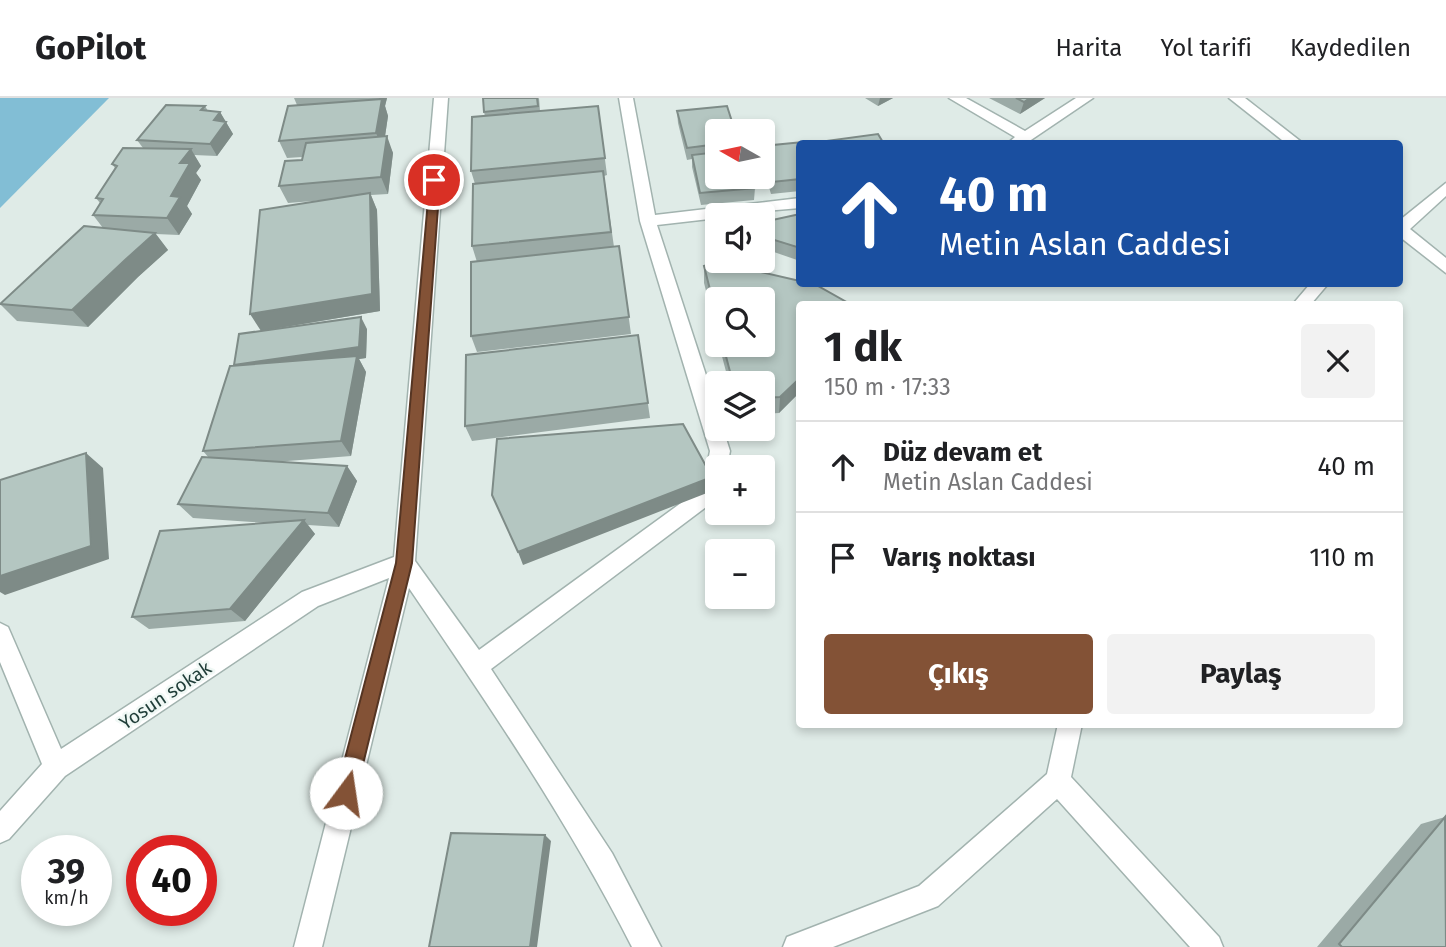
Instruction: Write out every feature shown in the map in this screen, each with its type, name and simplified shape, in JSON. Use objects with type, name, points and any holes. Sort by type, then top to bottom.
[{"type":"street","points":[[308,947],[404,563],[441,98]]},
{"type":"street","points":[[476,666],[712,491],[720,451],[648,221],[626,98]]},
{"type":"street","points":[[956,98],[1019,140],[1086,98]]},
{"type":"street","points":[[1236,98],[1292,140]]},
{"type":"street","points":[[1403,226],[1446,188]]},
{"type":"street","points":[[648,221],[796,202]]},
{"type":"street","points":[[1403,231],[1446,267]]},
{"type":"street","points":[[1304,301],[1316,287]]},
{"type":"street","points":[[404,563],[476,666],[603,862],[647,947]]},
{"type":"street","name":"Yosun sokak","points":[[0,830],[56,767],[310,599],[404,563]]},
{"type":"street","points":[[0,634],[56,767]]},
{"type":"street","points":[[797,947],[928,896],[1058,781],[1069,728]]},
{"type":"street","points":[[1058,781],[1209,947]]},
{"type":"water","points":[[0,98],[109,98],[0,208]]},
{"type":"building","points":[[483,98],[537,98],[538,106],[484,112]]},
{"type":"building","points":[[382,99],[376,133],[279,141],[288,106]]},
{"type":"building","points":[[166,105],[205,106],[201,110],[220,112],[214,120],[226,122],[210,144],[137,140]]},
{"type":"building","points":[[598,106],[605,158],[471,171],[472,117]]},
{"type":"building","points":[[727,106],[731,119],[705,119],[705,146],[687,148],[677,111]]},
{"type":"building","points":[[878,134],[882,140],[833,140]]},
{"type":"building","points":[[387,136],[381,177],[279,186],[285,161],[302,160],[306,143]]},
{"type":"building","points":[[796,143],[796,179],[775,182],[775,145]]},
{"type":"building","points":[[123,148],[191,149],[180,163],[190,163],[171,196],[180,197],[167,218],[93,215],[103,199],[96,198],[117,166],[112,164]]},
{"type":"building","points":[[705,154],[705,189],[744,189],[700,193],[692,155]]},
{"type":"building","points":[[603,171],[611,232],[472,246],[473,184]]},
{"type":"building","points":[[370,193],[372,294],[250,314],[260,210]]},
{"type":"building","points":[[796,215],[796,247],[775,240],[775,219]]},
{"type":"building","points":[[84,226],[155,233],[72,310],[0,304]]},
{"type":"building","points":[[619,246],[629,317],[471,336],[471,262]]},
{"type":"building","points":[[706,273],[765,273],[796,280],[796,287],[820,287],[845,301],[796,301],[796,382],[780,397],[775,397],[775,371],[730,371],[726,357],[775,357],[775,287],[709,287]]},
{"type":"building","points":[[361,317],[359,347],[234,365],[239,334]]},
{"type":"building","points":[[638,335],[648,403],[465,426],[466,355]]},
{"type":"building","points":[[357,356],[341,441],[203,451],[230,366]]},
{"type":"building","points":[[683,424],[705,464],[705,480],[518,552],[492,495],[497,439]]},
{"type":"building","points":[[86,453],[91,546],[0,576],[0,480]]},
{"type":"building","points":[[202,457],[347,466],[328,513],[178,504]]},
{"type":"building","points":[[304,520],[230,609],[132,617],[160,531]]},
{"type":"building","points":[[1445,817],[1446,947],[1342,947],[1339,944]]},
{"type":"building","points":[[451,833],[545,835],[530,947],[429,947]]},
{"type":"route","points":[[346,793],[404,563],[434,180]]}]
